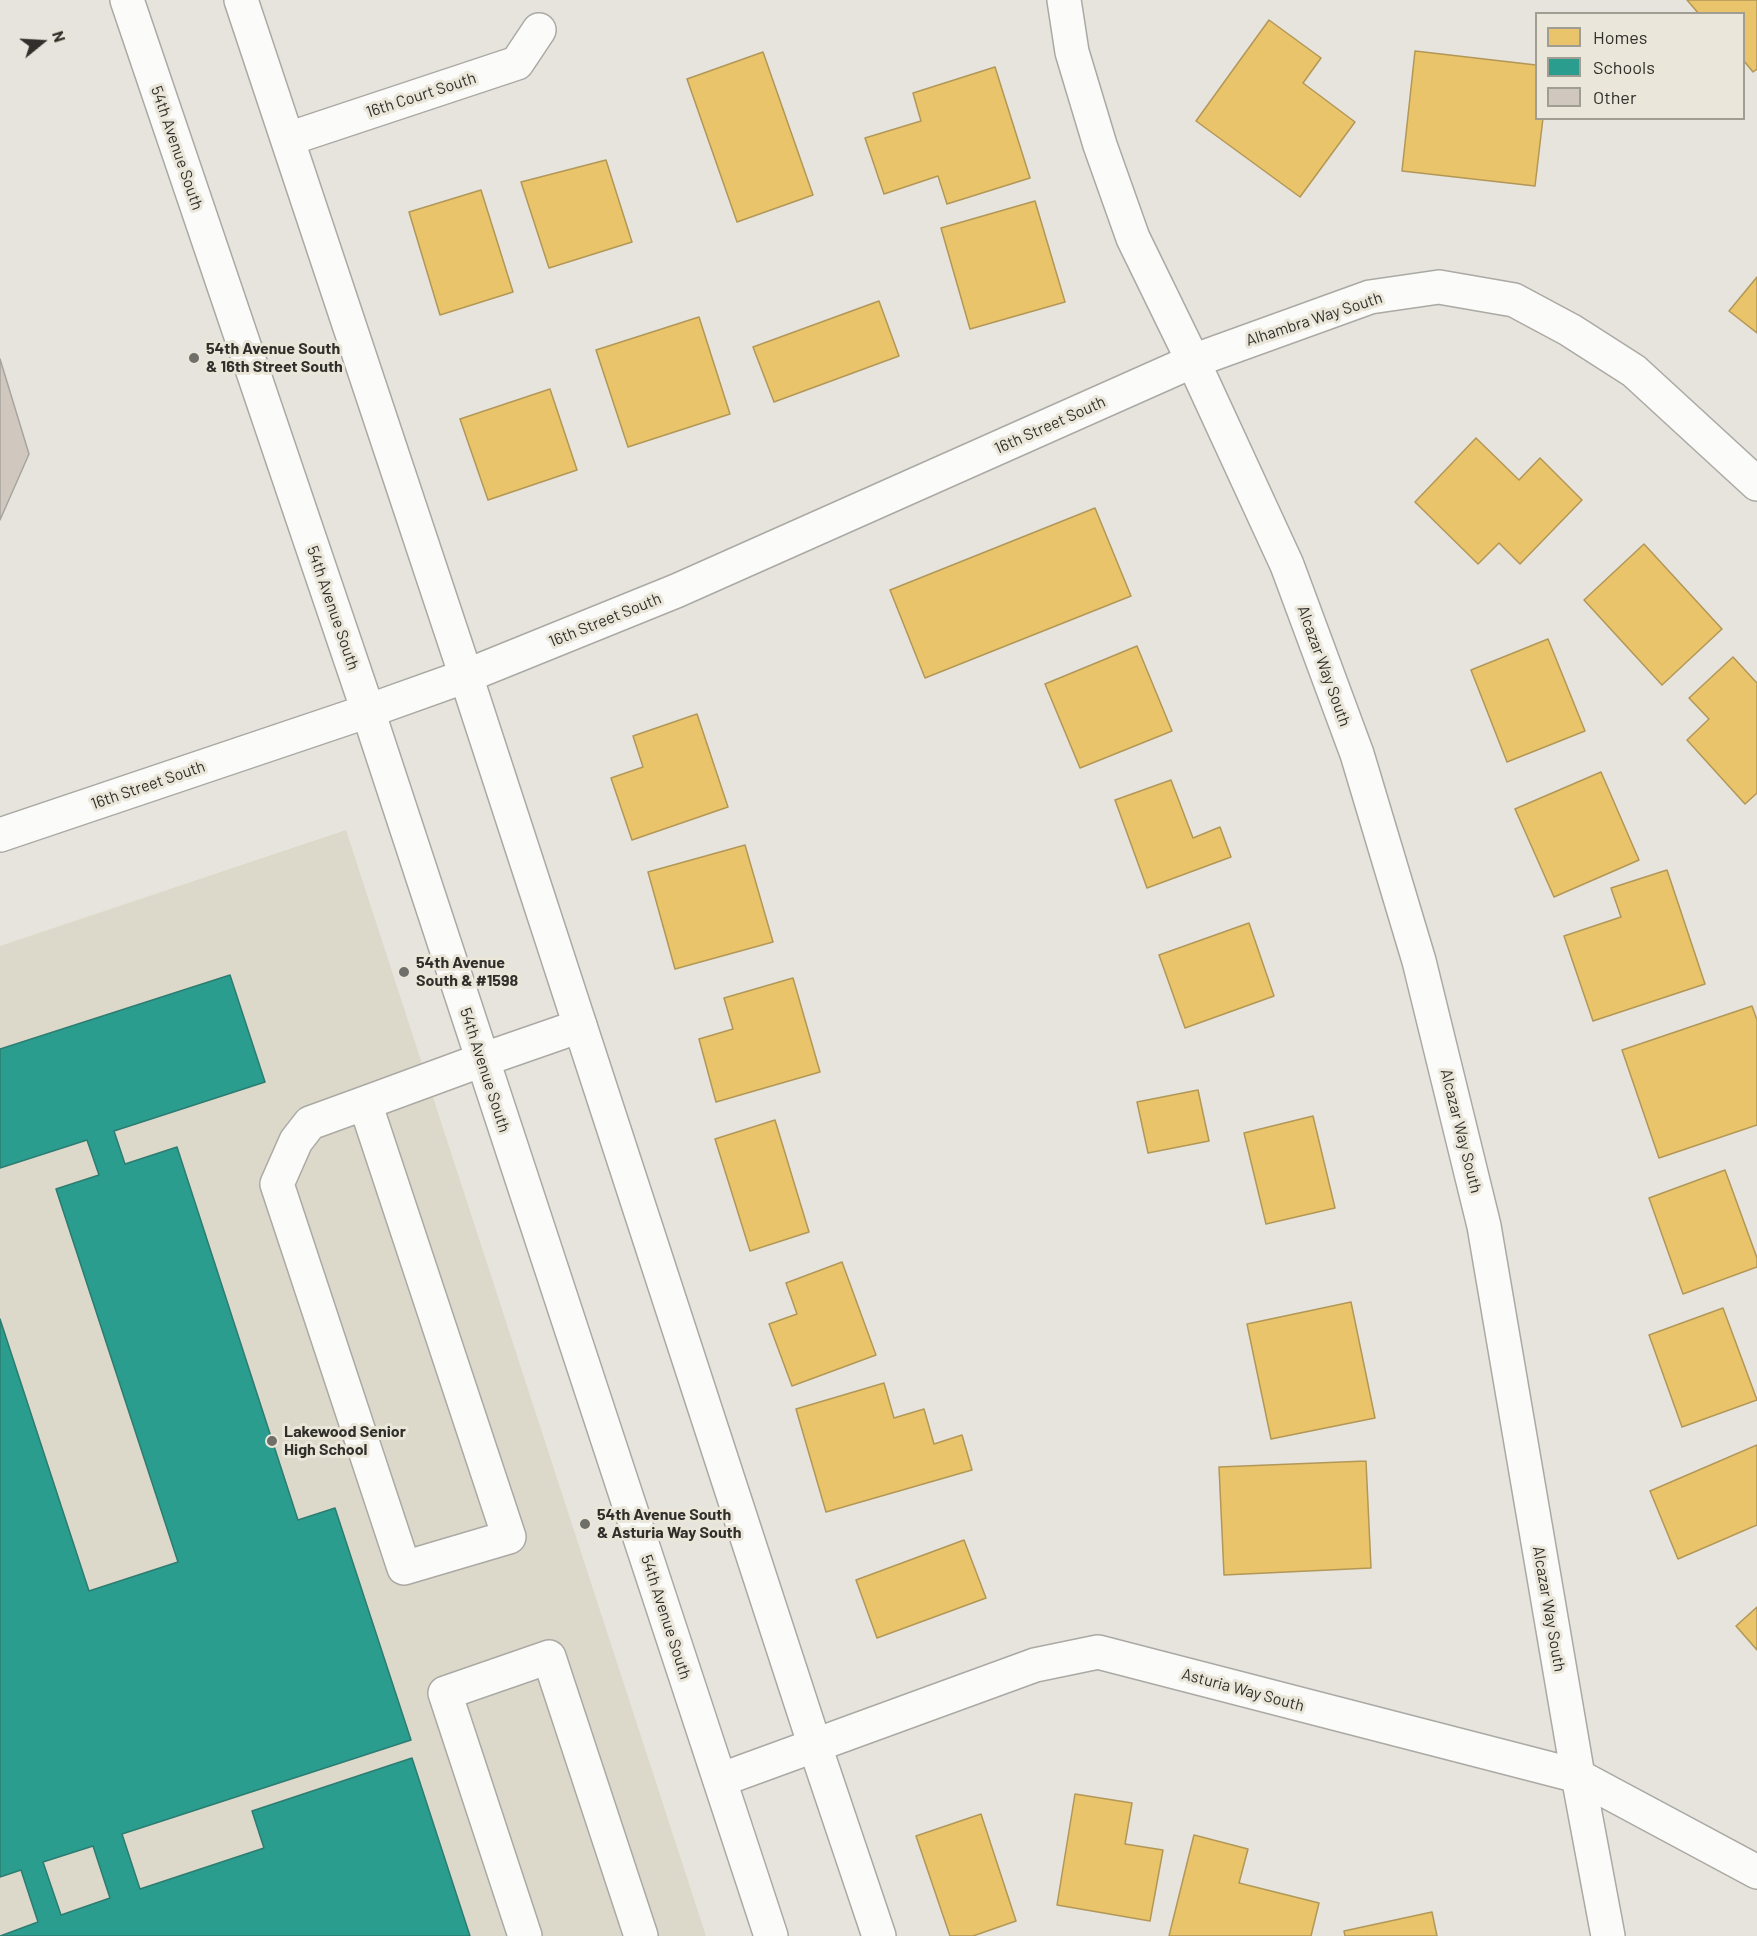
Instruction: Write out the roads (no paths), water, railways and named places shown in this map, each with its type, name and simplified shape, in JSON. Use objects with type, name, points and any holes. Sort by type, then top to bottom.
[{"type":"street","name":"54th Avenue South","points":[[127,0],[368,711],[771,1936]]},
{"type":"street","points":[[241,0],[466,676],[879,1936]]},
{"type":"street","points":[[1065,0],[1072,52],[1114,186],[1133,238],[1193,361]]},
{"type":"street","name":"16th Court South","points":[[288,139],[517,63],[539,30]]},
{"type":"street","name":"Alhambra Way South","points":[[1193,361],[1370,297],[1439,287],[1514,300],[1570,330],[1634,371],[1757,484]]},
{"type":"street","name":"16th Street South","points":[[0,835],[466,676],[676,591],[1193,361]]},
{"type":"street","name":"Alcazar Way South","points":[[1193,361],[1287,565],[1357,754],[1419,961],[1484,1226],[1578,1776],[1608,1936]]},
{"type":"street","points":[[365,1103],[509,1537],[404,1568],[278,1184],[296,1141],[310,1123],[482,1060],[580,1026]]},
{"type":"street","name":"Asturia Way South","points":[[720,1780],[1035,1665],[1098,1652],[1578,1776],[1757,1872]]},
{"type":"street","points":[[525,1936],[445,1693],[549,1657],[641,1936]]},
{"type":"place","name":"54th Avenue South & 16th Street South","points":[[194,358]]},
{"type":"place","name":"54th Avenue South & #1598","points":[[404,972]]},
{"type":"place","name":"Lakewood Senior High School","points":[[272,1441]]},
{"type":"place","name":"54th Avenue South & Asturia Way South","points":[[585,1524]]}]
